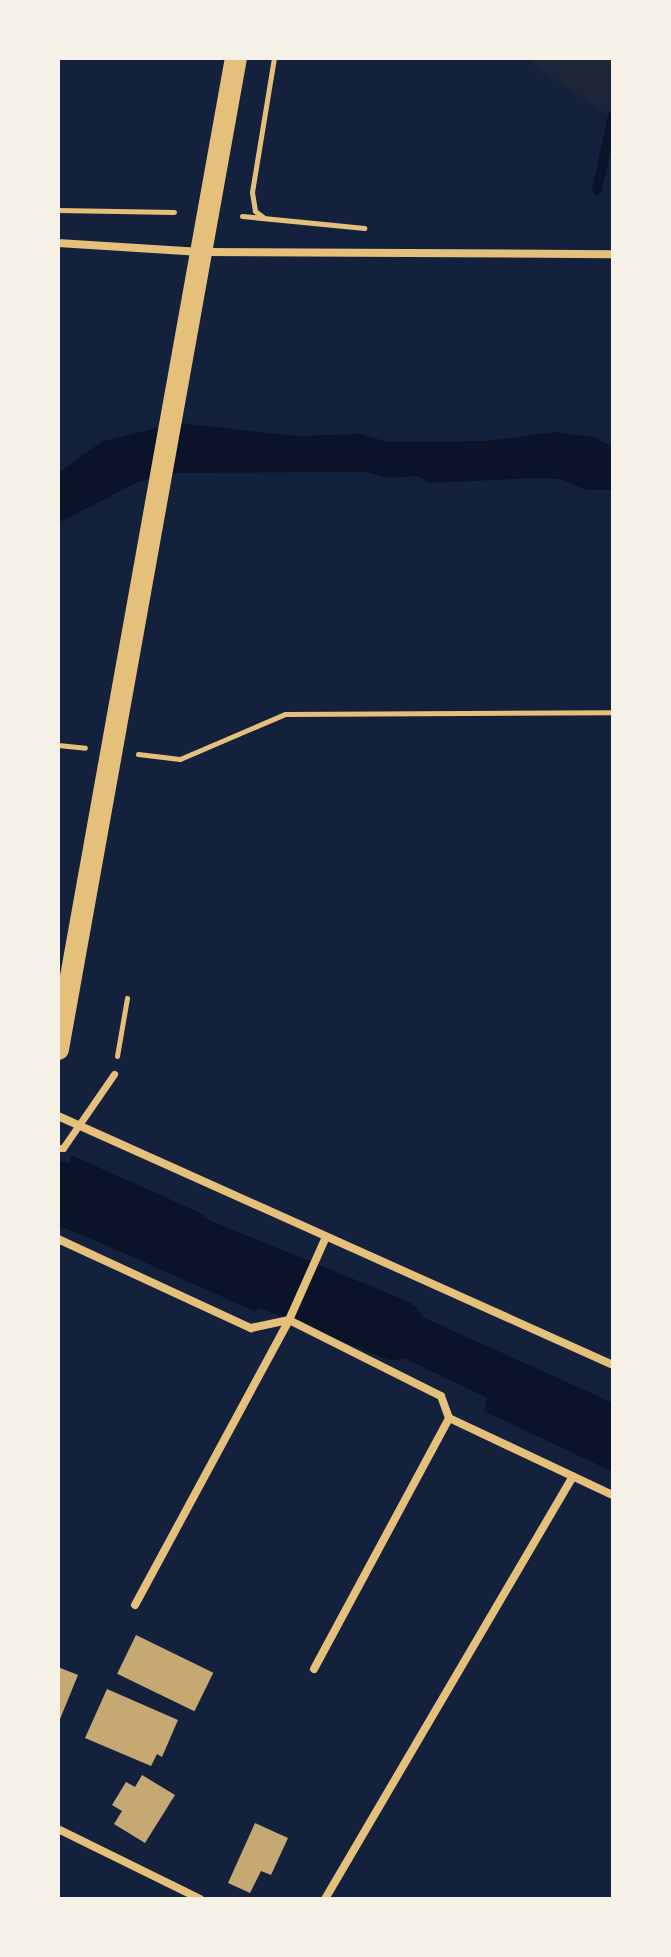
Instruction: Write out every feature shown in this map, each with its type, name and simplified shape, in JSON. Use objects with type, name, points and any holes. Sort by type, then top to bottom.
[{"type":"highway","points":[[58,1049],[236,58]]},
{"type":"street","points":[[58,243],[199,262],[613,254]]},
{"type":"street","points":[[58,1148],[63,1148],[114,1074]]},
{"type":"street","points":[[58,1116],[613,1365]]},
{"type":"street","points":[[135,1605],[289,1320],[326,1237]]},
{"type":"street","points":[[58,1239],[251,1328],[289,1320],[441,1396],[449,1418],[613,1495]]},
{"type":"street","points":[[314,1669],[449,1418]]},
{"type":"street","points":[[325,1899],[573,1476]]},
{"type":"street","points":[[58,1829],[200,1899]]},
{"type":"path","points":[[264,218],[255,211],[252,192],[274,58]]},
{"type":"path","points":[[58,210],[174,212]]},
{"type":"path","points":[[134,753],[180,759],[285,714],[613,712]]},
{"type":"path","points":[[58,745],[88,748]]},
{"type":"path","points":[[114,1074],[127,998]]},
{"type":"shaded area","points":[[532,58],[613,58],[613,118],[534,66]]},
{"type":"shaded area","points":[[179,423],[298,436],[360,434],[388,442],[487,441],[555,432],[593,437],[613,447],[613,490],[586,490],[560,479],[538,478],[430,483],[417,476],[388,478],[365,472],[176,473],[140,481],[58,523],[58,473],[103,441]]},
{"type":"shaded area","points":[[71,1155],[205,1215],[201,1221],[293,1263],[279,1297],[254,1311],[61,1225]]},
{"type":"shaded area","points":[[325,1273],[613,1403],[613,1472],[484,1411],[487,1398],[319,1317],[313,1303]]},
{"type":"building","points":[[136,1635],[213,1673],[194,1711],[117,1674]]},
{"type":"building","points":[[58,1667],[78,1675],[58,1724]]},
{"type":"building","points":[[107,1689],[178,1720],[162,1757],[157,1754],[151,1766],[85,1738]]},
{"type":"building","points":[[142,1775],[175,1795],[145,1843],[114,1824],[122,1811],[112,1805],[126,1782],[135,1787]]},
{"type":"building","points":[[255,1823],[288,1838],[271,1875],[261,1871],[250,1893],[228,1883]]},
{"type":"waterway","points":[[597,190],[613,116]]},
{"type":"waterway","points":[[58,1192],[394,1329]]}]
